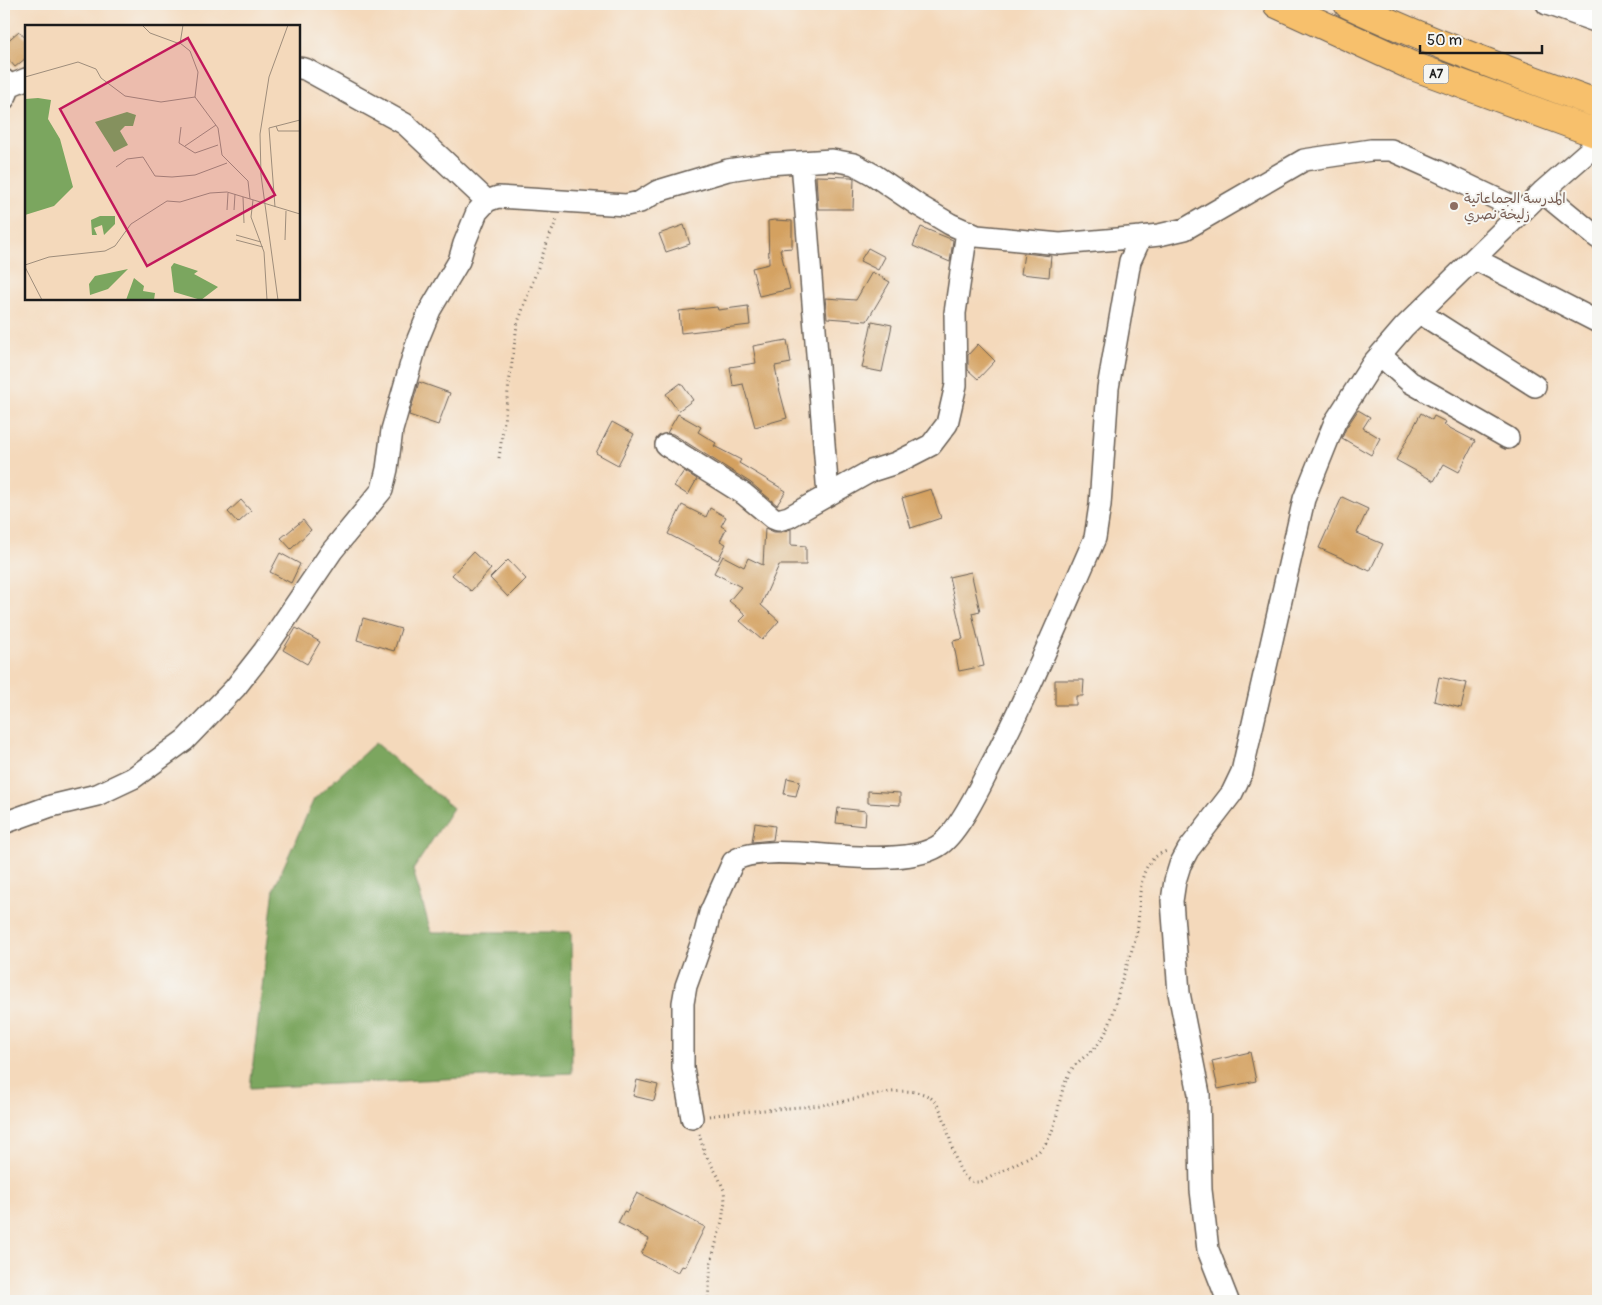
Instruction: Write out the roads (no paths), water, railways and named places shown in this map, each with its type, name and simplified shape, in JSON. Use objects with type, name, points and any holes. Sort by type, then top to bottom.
[{"type":"highway","name":"A7","points":[[1277,4],[1410,65],[1598,134]]},
{"type":"highway","name":"A7","points":[[1348,4],[1388,23],[1598,104]]},
{"type":"street","points":[[1547,4],[1598,22]]},
{"type":"street","points":[[300,68],[305,69],[405,124],[487,201]]},
{"type":"street","points":[[1228,1301],[1208,1250],[1202,1190],[1199,1094],[1179,993],[1172,901],[1180,865],[1188,850],[1232,794],[1242,772],[1304,500],[1336,422],[1373,363],[1404,327],[1545,189],[1598,143]]},
{"type":"street","points":[[4,823],[51,806],[97,795],[133,778],[185,740],[235,688],[264,651],[328,558],[382,490],[392,430],[418,339],[430,310],[459,261],[477,212],[487,201],[498,197],[626,205],[640,202],[658,191],[728,170],[767,164],[832,160],[854,164],[926,210],[950,224],[977,236],[1060,244],[1160,235],[1185,229],[1304,160],[1372,150],[1390,150],[1522,212]]},
{"type":"street","points":[[802,162],[828,495]]},
{"type":"street","points":[[1545,189],[1598,238]]},
{"type":"street","points":[[666,444],[744,494],[778,520],[789,516],[872,471],[896,463],[931,445],[947,424],[956,385],[955,312],[967,231]]},
{"type":"street","points":[[692,1118],[683,1068],[683,1003],[686,986],[710,913],[733,862],[738,857],[745,855],[778,852],[874,858],[903,856],[932,850],[948,837],[960,820],[975,796],[1012,725],[1094,538],[1100,505],[1108,388],[1130,261],[1141,237]]},
{"type":"street","points":[[1475,259],[1598,322]]},
{"type":"street","points":[[1420,312],[1535,386]]},
{"type":"street","points":[[1380,355],[1410,382],[1508,438]]},
{"type":"place","name":"المدرسة الجماعاتية زليخة نصري","points":[[1454,206]]}]
